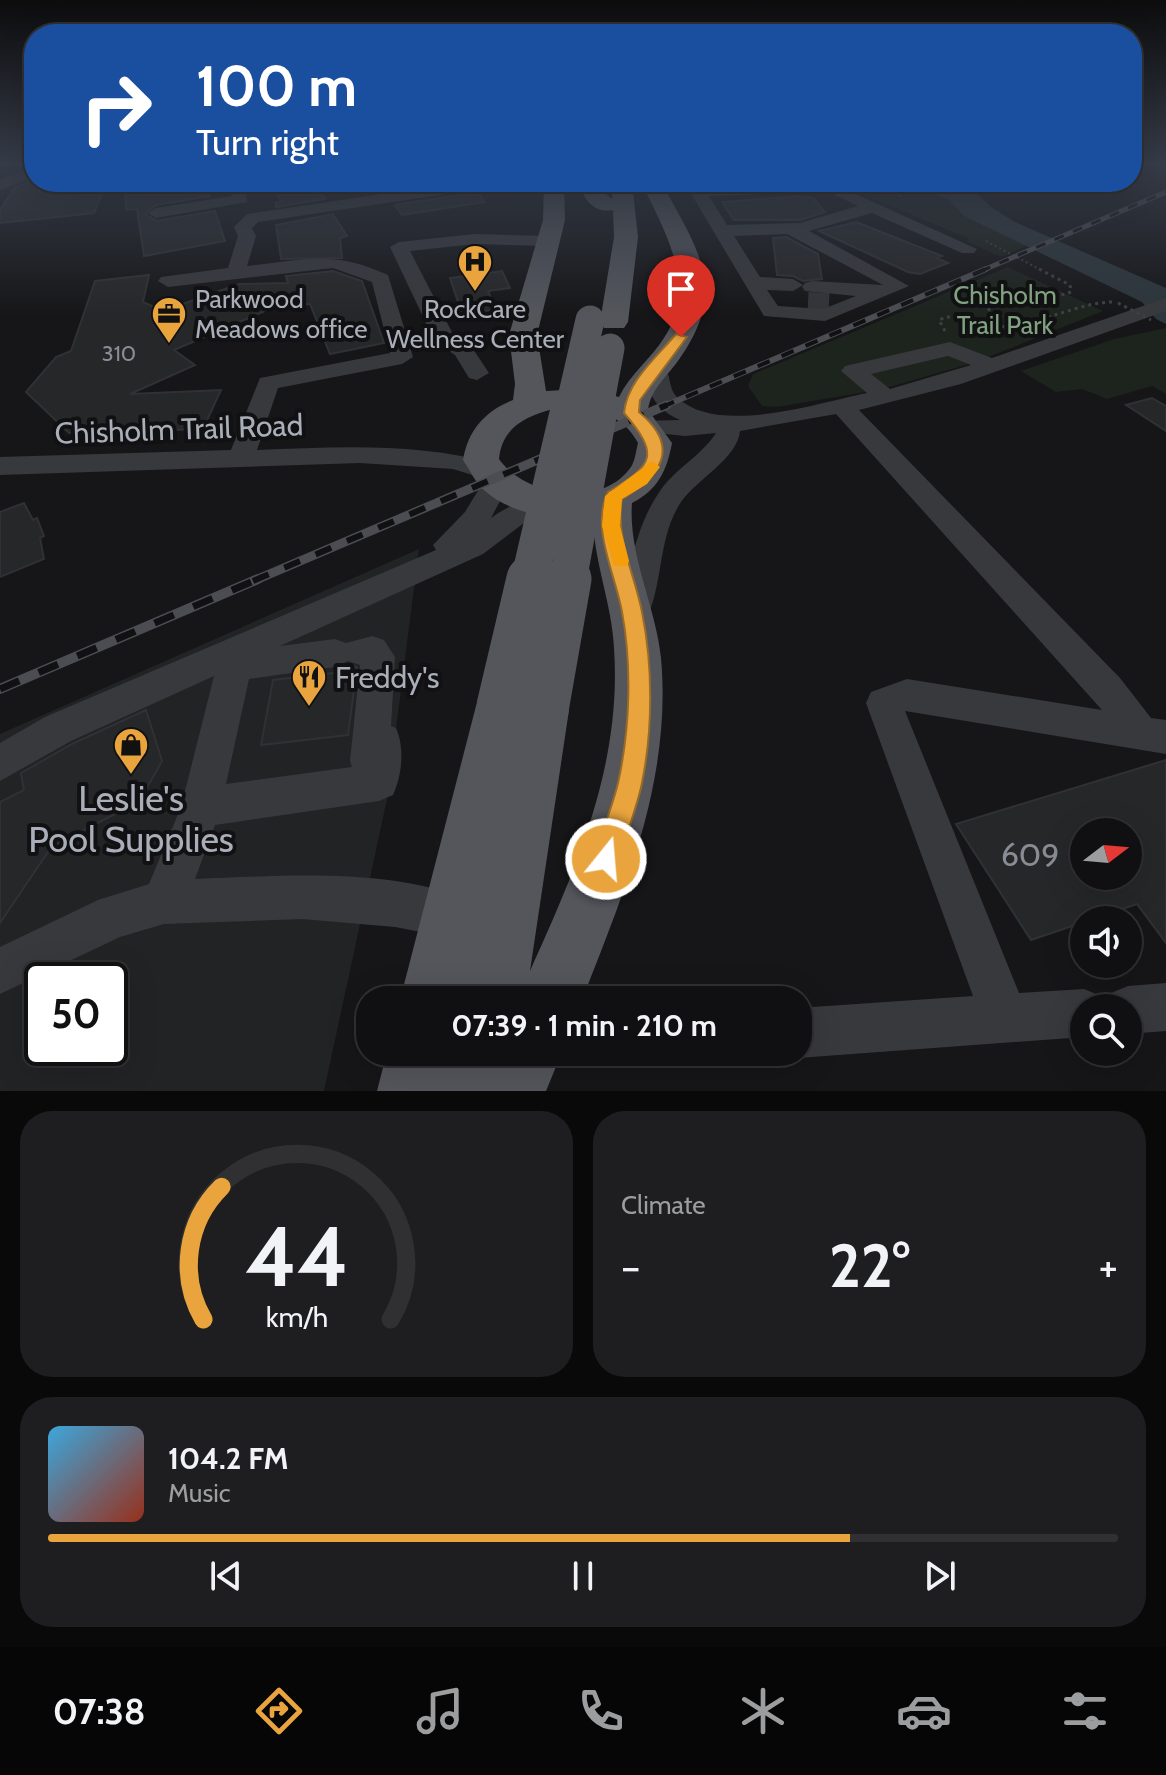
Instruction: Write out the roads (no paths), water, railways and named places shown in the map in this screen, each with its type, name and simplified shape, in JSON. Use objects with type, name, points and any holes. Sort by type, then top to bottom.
[{"type":"main road","points":[[528,405],[531,384],[523,335],[554,215]]},
{"type":"main road","points":[[602,321],[604,215]]},
{"type":"main road","points":[[495,986],[523,708],[602,321],[626,237],[624,215]]},
{"type":"main road","points":[[644,433],[605,402],[579,399],[528,405],[502,418],[488,432],[481,449],[490,477],[516,496],[549,505],[593,503],[614,496],[641,480],[644,433],[637,388],[681,337],[692,308],[695,277],[667,215]]},
{"type":"main road","points":[[526,361],[561,378],[584,382],[627,377],[656,369]]},
{"type":"main road","points":[[556,986],[606,859],[630,782],[639,690],[633,613],[611,526],[614,496]]},
{"type":"main road","points":[[435,986],[452,916],[523,708]]},
{"type":"main road","points":[[411,1091],[417,1066]]},
{"type":"main road","points":[[478,1091],[482,1066]]},
{"type":"main road","points":[[510,1091],[522,1066]]},
{"type":"street","points":[[248,215],[272,215]]},
{"type":"street","points":[[710,215],[761,295],[825,315],[834,296]]},
{"type":"street","points":[[680,241],[723,238],[742,242],[842,215]]},
{"type":"street","points":[[896,215],[975,244]]},
{"type":"street","points":[[236,272],[247,236],[243,227],[259,217]]},
{"type":"street","points":[[781,230],[834,296]]},
{"type":"street","points":[[477,373],[463,351],[446,342],[399,247],[475,239],[549,241]]},
{"type":"street","points":[[168,281],[333,262],[351,265],[381,279],[402,357],[268,383],[241,458]]},
{"type":"street","points":[[761,295],[834,296]]},
{"type":"street","points":[[644,433],[727,429],[886,397],[1146,315],[1166,304]]},
{"type":"street","points":[[886,397],[853,371],[940,347],[991,365]]},
{"type":"street","points":[[656,369],[656,385],[667,404],[727,429]]},
{"type":"street","points":[[841,405],[1152,733]]},
{"type":"street","points":[[633,613],[642,588],[646,549],[658,517],[672,494],[727,429]]},
{"type":"street","name":"Chisholm Trail Road","points":[[360,455],[455,442],[488,432]]},
{"type":"street","name":"Chisholm Trail Road","points":[[3,469],[360,455],[454,461],[490,477]]},
{"type":"street","points":[[430,563],[476,519],[490,477]]},
{"type":"street","points":[[0,763],[58,729],[236,659],[430,563],[472,546],[518,513],[549,505]]},
{"type":"street","points":[[236,659],[372,650],[378,657],[367,783]]},
{"type":"street","points":[[164,902],[201,807],[236,659]]},
{"type":"street","points":[[1005,1018],[884,703],[907,694],[1152,733]]},
{"type":"street","points":[[201,807],[379,782],[383,740]]},
{"type":"street","points":[[0,971],[114,916],[164,902],[302,897],[395,905],[452,916]]},
{"type":"street","points":[[1142,1009],[1166,1007]]},
{"type":"street","points":[[812,1032],[1070,1014]]},
{"type":"tunnel","points":[[808,303],[829,304]]},
{"type":"railway","points":[[981,271],[1112,215]]},
{"type":"railway","points":[[662,407],[986,269]]},
{"type":"railway","points":[[253,581],[667,405]]},
{"type":"railway","points":[[0,689],[258,579]]},
{"type":"place","name":"RockCare Wellness Center","points":[[475,293]]},
{"type":"place","name":"Parkwood Meadows office","points":[[169,345]]},
{"type":"place","name":"Freddy's","points":[[309,708]]},
{"type":"place","name":"Leslie's Pool Supplies","points":[[131,776]]},
{"type":"park label","name":"Chisholm Trail Park","points":[[1005,310]]}]
